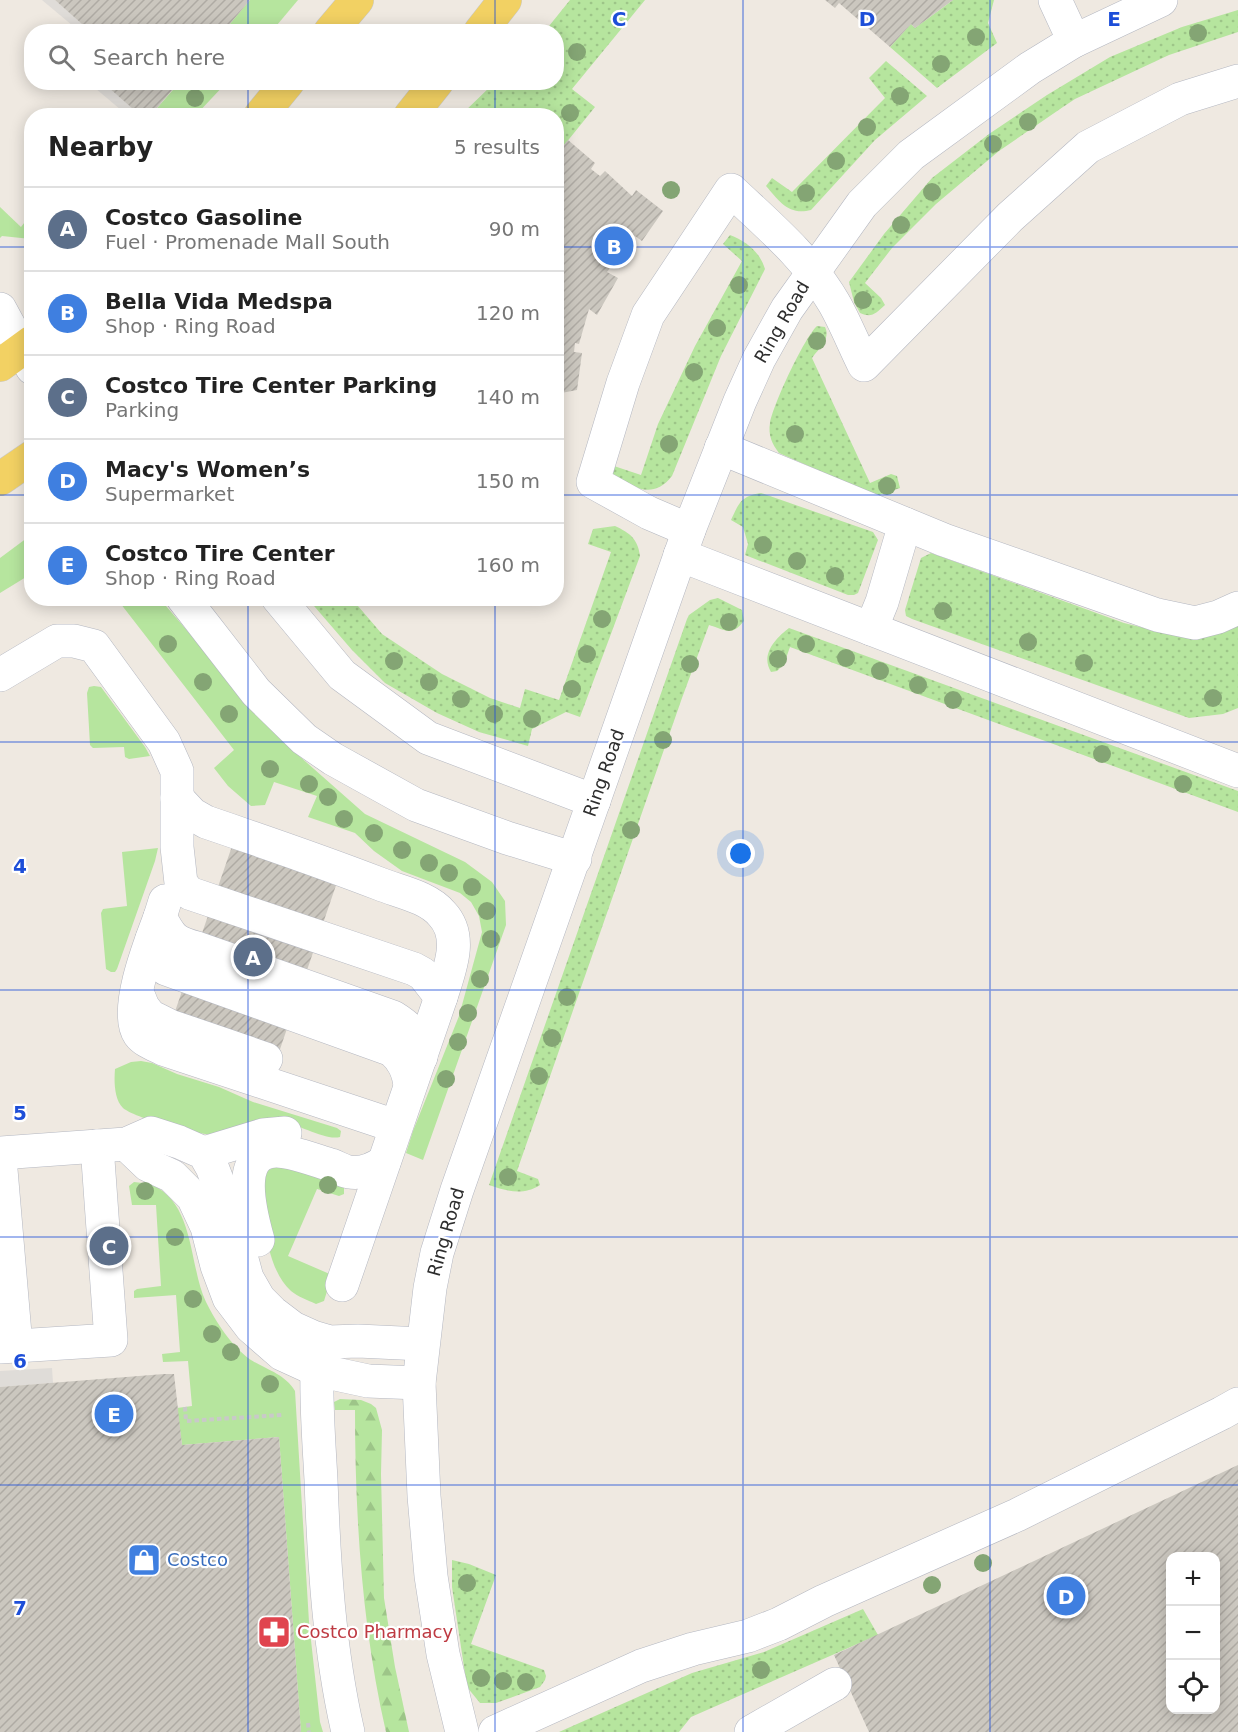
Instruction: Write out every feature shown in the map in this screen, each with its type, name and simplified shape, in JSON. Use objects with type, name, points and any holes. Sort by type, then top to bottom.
[{"type":"main road","points":[[337,24],[357,0]]},
{"type":"main road","points":[[486,24],[505,0]]},
{"type":"main road","points":[[267,108],[281,90]]},
{"type":"main road","points":[[417,108],[431,90]]},
{"type":"main road","points":[[0,479],[24,462]]},
{"type":"street","points":[[1055,0],[1074,41]]},
{"type":"street","name":"Ring Road","points":[[462,1732],[443,1654],[431,1576],[424,1496],[419,1383],[429,1288],[437,1253],[457,1190],[684,543],[721,448],[759,359],[787,309],[862,204],[910,155],[1030,68],[1142,4]]},
{"type":"street","points":[[1238,81],[1180,99],[1088,147],[1010,217],[864,365],[834,302],[812,272],[770,224],[731,190],[648,315],[623,383],[593,483],[649,513],[684,543],[871,629],[1238,771]]},
{"type":"street","points":[[0,309],[23,356]]},
{"type":"street","points":[[721,448],[944,540],[1157,615],[1195,624],[1238,608]]},
{"type":"street","points":[[871,629],[882,602],[905,524]]},
{"type":"street","points":[[189,606],[256,692],[304,739],[333,759],[416,805],[507,838],[575,859]]},
{"type":"street","points":[[285,606],[342,675],[428,738],[594,801]]},
{"type":"street","points":[[0,675],[57,641],[75,640],[94,646],[164,742],[177,771],[178,862],[181,883],[189,893],[414,969],[445,984]]},
{"type":"street","points":[[177,798],[192,814],[206,822],[342,869],[426,902],[443,914],[453,934],[453,957],[445,984],[342,1285]]},
{"type":"street","points":[[178,862],[137,992],[135,1019],[139,1033],[147,1041],[163,1049],[395,1126]]},
{"type":"street","points":[[156,926],[147,967],[149,978],[156,987],[285,1034],[384,1066],[397,1075],[413,1078]]},
{"type":"street","points":[[156,926],[180,944],[393,1017],[406,1025],[413,1033],[413,1078]]},
{"type":"street","points":[[204,1153],[280,1132],[359,1150],[384,1162]]},
{"type":"street","points":[[0,1153],[111,1145],[151,1133],[204,1153],[212,1167],[229,1211],[247,1278],[259,1299],[293,1328],[330,1342],[375,1341],[423,1344]]},
{"type":"street","points":[[0,1158],[8,1347],[111,1340],[111,1145]]},
{"type":"street","points":[[111,1145],[172,1176],[193,1197],[207,1227],[217,1266],[229,1298],[251,1327],[282,1354],[317,1370],[368,1381],[419,1383]]},
{"type":"street","points":[[375,1341],[298,1307],[285,1298],[274,1285],[265,1269],[253,1222],[248,1186],[249,1171],[255,1161],[262,1154],[271,1152],[293,1154],[348,1172],[361,1172],[384,1162]]},
{"type":"street","points":[[317,1370],[316,1400],[324,1565],[339,1696],[348,1732]]},
{"type":"street","points":[[495,1732],[641,1666],[693,1649],[748,1636],[779,1624],[824,1601],[1017,1515],[1238,1404]]},
{"type":"street","points":[[751,1732],[835,1684]]},
{"type":"path","points":[[185,1407],[186,1421],[284,1415],[285,1425]]},
{"type":"path","points":[[308,1717],[309,1732]]},
{"type":"green space","points":[[250,0],[298,0],[278,24],[230,24]]},
{"type":"green space","points":[[570,0],[645,0],[572,89],[595,107],[564,145],[564,108],[468,108],[487,90],[564,90],[564,24],[551,24]]},
{"type":"green space","points":[[953,0],[994,0],[988,23],[997,43],[937,88],[890,47],[911,24],[915,28]]},
{"type":"green space","points":[[1238,10],[1238,32],[1169,55],[1075,99],[999,151],[936,204],[892,248],[865,283],[885,305],[873,314],[860,313],[854,302],[849,282],[884,234],[932,178],[989,134],[1110,57],[1182,27]]},
{"type":"green space","points":[[886,61],[927,96],[875,140],[811,210],[797,211],[785,206],[766,186],[772,178],[792,192],[885,98],[869,78]]},
{"type":"green space","points":[[173,90],[219,90],[203,108],[157,108]]},
{"type":"green space","points":[[0,207],[21,227],[24,223],[24,238],[2,236],[0,238]]},
{"type":"green space","points":[[730,235],[742,240],[752,248],[760,257],[765,269],[721,356],[672,476],[658,488],[650,490],[635,487],[611,475],[614,466],[641,475],[658,424],[695,346],[742,261],[723,244]]},
{"type":"green space","points":[[817,326],[825,327],[826,336],[812,358],[870,483],[891,474],[897,476],[900,488],[876,496],[779,453],[773,443],[770,435],[772,414],[797,357]]},
{"type":"green space","points":[[761,493],[873,532],[878,540],[858,593],[848,595],[745,555],[748,544],[743,527],[731,520],[745,498]]},
{"type":"green space","points":[[615,526],[625,531],[637,545],[640,556],[580,717],[566,712],[532,729],[528,746],[479,732],[437,713],[385,683],[352,650],[314,606],[358,606],[382,634],[442,674],[490,698],[520,708],[525,689],[559,700],[611,552],[588,544],[593,529]]},
{"type":"green space","points":[[24,540],[24,578],[0,593],[0,558]]},
{"type":"green space","points":[[931,553],[1124,623],[1165,633],[1238,622],[1238,708],[1223,714],[1189,718],[906,616],[905,610],[921,558]]},
{"type":"green space","points":[[718,598],[742,610],[744,621],[732,631],[709,625],[682,698],[517,1171],[538,1179],[540,1185],[527,1190],[508,1191],[489,1185],[687,619],[689,615],[710,600]]},
{"type":"green space","points":[[122,606],[166,606],[280,739],[365,814],[465,862],[492,882],[505,901],[506,925],[423,1160],[406,1153],[459,1016],[482,932],[479,916],[471,902],[460,893],[402,871],[374,851],[355,833],[308,817],[317,796],[274,782],[265,805],[251,806],[228,786],[214,768],[234,750]]},
{"type":"green space","points":[[789,628],[1238,791],[1238,812],[790,647],[784,664],[777,671],[771,672],[767,659],[768,653],[779,637]]},
{"type":"green space","points":[[89,687],[101,687],[150,756],[129,759],[125,757],[124,747],[93,748],[90,745],[87,693]]},
{"type":"green space","points":[[158,848],[117,969],[111,972],[106,969],[101,913],[103,909],[127,906],[122,852]]},
{"type":"green space","points":[[141,1061],[219,1087],[253,1102],[337,1128],[341,1131],[340,1137],[326,1136],[286,1123],[212,1135],[141,1117],[123,1108],[120,1104],[116,1095],[115,1069],[131,1062]]},
{"type":"green space","points":[[284,1163],[344,1187],[344,1194],[339,1196],[317,1189],[288,1256],[332,1275],[324,1301],[316,1304],[291,1291],[282,1280],[275,1267],[266,1235],[262,1173]]},
{"type":"green space","points":[[134,1182],[152,1185],[166,1194],[176,1206],[189,1237],[206,1302],[225,1334],[244,1355],[281,1376],[295,1391],[309,1622],[323,1732],[301,1732],[279,1437],[182,1445],[177,1408],[192,1406],[188,1361],[163,1362],[162,1354],[180,1352],[176,1295],[134,1298],[134,1291],[137,1289],[161,1286],[156,1205],[132,1205],[129,1186]]},
{"type":"green space","points":[[340,1399],[361,1400],[371,1404],[376,1408],[382,1430],[384,1598],[395,1667],[409,1732],[386,1732],[371,1653],[358,1532],[355,1410],[335,1410],[334,1402]]},
{"type":"green space","points":[[452,1560],[496,1575],[471,1644],[544,1670],[546,1676],[540,1687],[496,1703],[480,1703],[467,1687],[452,1587]]},
{"type":"green space","points":[[863,1609],[878,1635],[691,1717],[679,1732],[559,1732],[692,1673],[764,1652]]},
{"type":"shaded area","points":[[42,0],[55,0],[83,24],[71,24]]},
{"type":"shaded area","points":[[97,90],[118,90],[135,108],[119,108]]},
{"type":"shaded area","points":[[52,1368],[53,1383],[0,1387],[0,1371]]},
{"type":"building","points":[[55,0],[250,0],[230,24],[82,24]]},
{"type":"building","points":[[825,0],[953,0],[915,28],[911,24],[890,47],[839,3],[835,8]]},
{"type":"building","points":[[111,90],[172,90],[157,108],[132,108]]},
{"type":"building","points":[[568,140],[595,163],[591,169],[600,176],[605,171],[632,196],[636,190],[663,211],[642,241],[632,234],[615,265],[613,264],[607,272],[618,278],[597,315],[589,309],[579,344],[575,343],[574,352],[582,353],[577,390],[564,392],[564,145]]},
{"type":"building","points":[[240,823],[345,859],[265,1093],[170,1026]]},
{"type":"building","name":"Costco","points":[[174,1374],[182,1445],[279,1437],[301,1732],[0,1732],[0,1387]]},
{"type":"building","points":[[1238,1465],[1238,1732],[869,1732],[834,1655]]},
{"type":"place","name":"Bella Vida Medspa","points":[[614,246]]},
{"type":"place","name":"Costco Gasoline","points":[[253,957]]},
{"type":"place","name":"Costco Tire Center Parking","points":[[109,1246]]},
{"type":"place","name":"Costco Tire Center","points":[[114,1414]]},
{"type":"place","name":"Costco","points":[[144,1560]]},
{"type":"place","name":"Macy's Women’s","points":[[1066,1596]]},
{"type":"place","name":"Costco Pharmacy","points":[[274,1632]]}]
